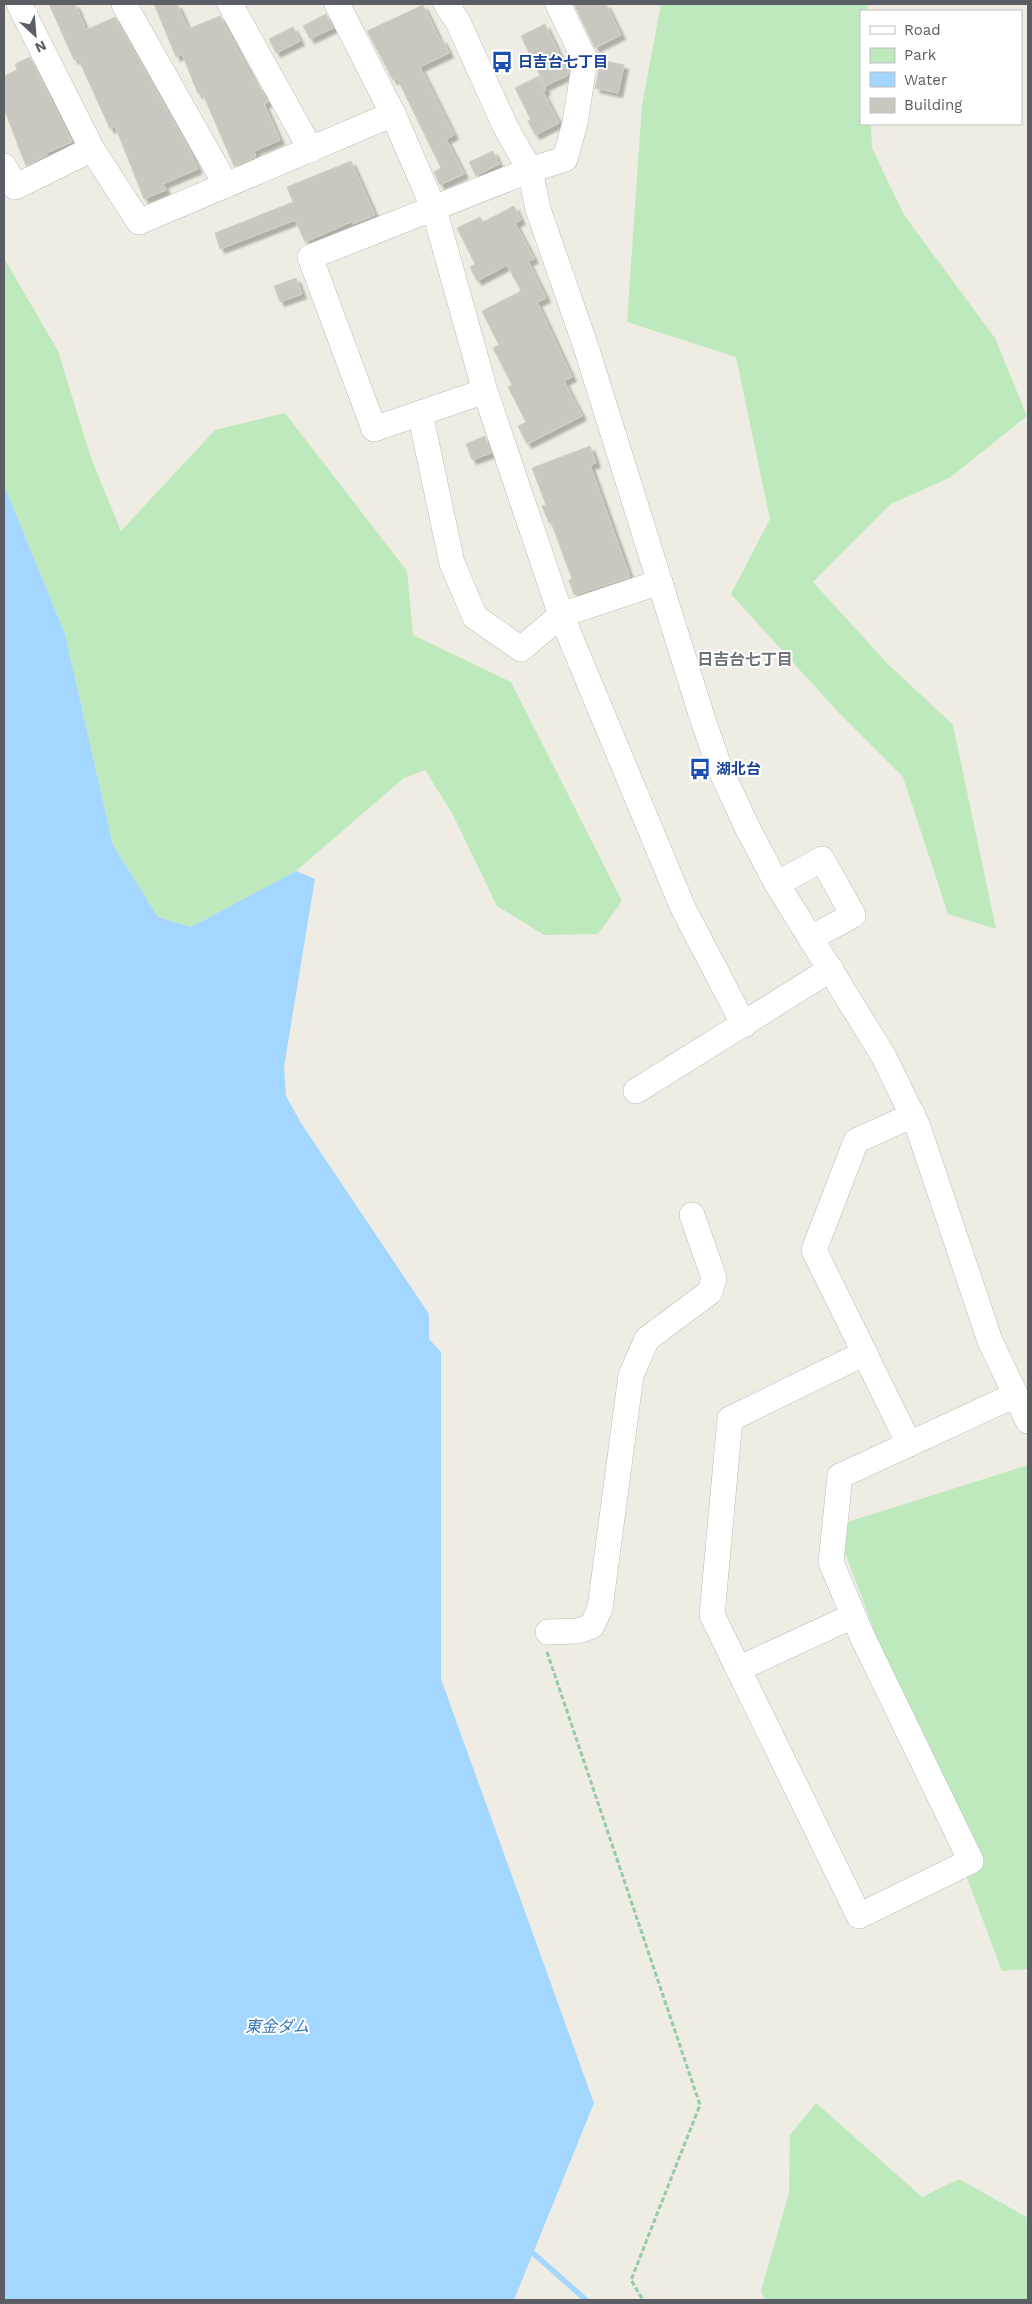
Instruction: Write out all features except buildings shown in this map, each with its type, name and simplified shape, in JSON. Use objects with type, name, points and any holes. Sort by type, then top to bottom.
[{"type":"street","points":[[19,4],[92,149],[139,222],[393,114]]},
{"type":"street","points":[[124,4],[226,185]]},
{"type":"street","points":[[230,4],[311,150]]},
{"type":"street","points":[[446,4],[458,22],[506,128],[530,170],[538,209],[586,346],[720,768],[748,829],[777,884],[883,1055],[913,1115],[946,1204],[990,1340],[1028,1421]]},
{"type":"street","points":[[485,391],[374,429],[310,257],[530,170],[565,159],[575,123],[585,60],[558,4]]},
{"type":"street","points":[[346,7],[434,209],[485,391],[561,615],[683,908],[744,1025]]},
{"type":"street","points":[[4,166],[15,187],[92,149]]},
{"type":"street","points":[[420,413],[452,563],[475,617],[521,649],[561,615],[660,582]]},
{"type":"street","points":[[777,884],[822,859],[853,915],[811,938]]},
{"type":"street","points":[[636,1091],[831,970]]},
{"type":"street","points":[[909,1444],[814,1250],[856,1141],[913,1115]]},
{"type":"street","points":[[548,1632],[578,1631],[592,1626],[600,1608],[631,1375],[647,1340],[710,1292],[714,1278],[692,1215]]},
{"type":"street","points":[[865,1353],[730,1419],[712,1615],[859,1916],[971,1861],[853,1616],[831,1562],[840,1476],[1015,1395]]},
{"type":"street","points":[[738,1669],[853,1616]]},
{"type":"path","points":[[548,1632],[547,1653],[700,2105],[631,2280],[643,2300]]},
{"type":"green space","points":[[661,4],[868,4],[867,10],[860,10],[860,125],[871,125],[872,148],[904,215],[995,338],[1027,416],[951,477],[891,504],[813,582],[887,663],[953,725],[996,929],[948,914],[903,777],[838,712],[731,594],[770,519],[736,357],[627,322],[642,105]]},
{"type":"green space","points":[[4,258],[58,351],[91,458],[121,531],[215,430],[285,413],[407,571],[413,635],[511,682],[622,901],[598,934],[544,935],[497,906],[452,813],[425,770],[404,778],[296,871],[191,927],[158,917],[113,845],[65,634],[4,485]]},
{"type":"green space","points":[[1028,1465],[1028,1969],[1002,1971],[835,1526]]},
{"type":"green space","points":[[816,2103],[922,2197],[959,2179],[1028,2218],[1028,2300],[765,2300],[761,2291],[789,2193],[790,2135]]},
{"type":"water","name":"東金ダム","points":[[4,485],[65,634],[113,845],[158,917],[191,927],[296,871],[315,879],[284,1067],[286,1096],[301,1123],[429,1314],[429,1339],[441,1352],[441,1679],[594,2103],[514,2300],[4,2300]]},
{"type":"waterway","points":[[533,2253],[586,2300]]},
{"type":"place","name":"日吉台七丁目","points":[[502,62]]},
{"type":"place","name":"湖北台","points":[[700,769]]},
{"type":"district","name":"日吉台七丁目","points":[[745,659]]}]
